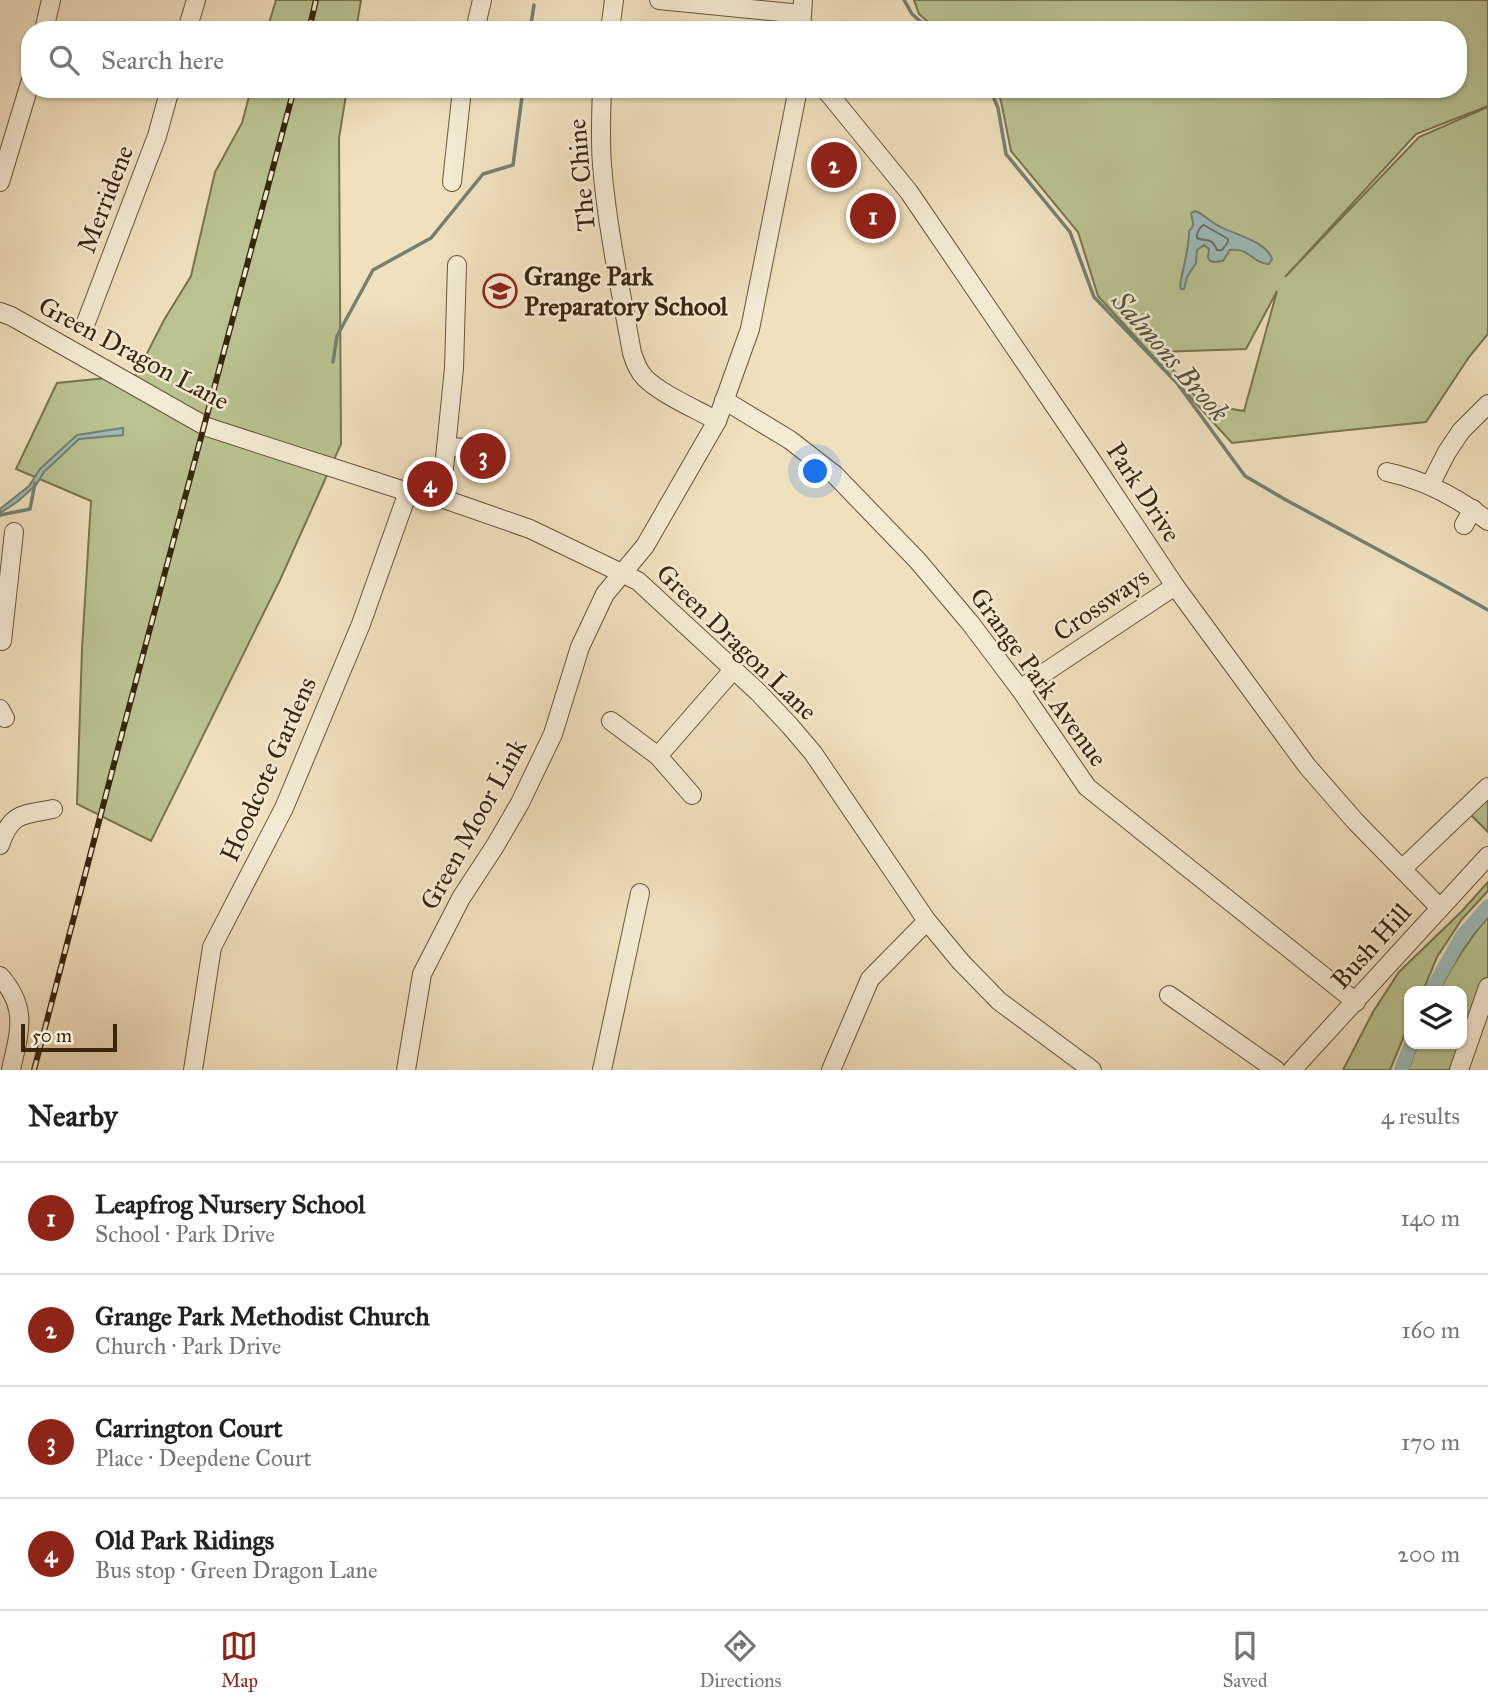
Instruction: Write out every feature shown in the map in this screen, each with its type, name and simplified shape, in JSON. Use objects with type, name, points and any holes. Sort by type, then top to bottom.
[{"type":"street","points":[[46,21],[51,0]]},
{"type":"street","points":[[189,21],[195,0]]},
{"type":"street","points":[[477,21],[482,0]]},
{"type":"street","points":[[611,21],[614,0]]},
{"type":"street","points":[[659,0],[802,15]]},
{"type":"street","points":[[0,182],[25,98]]},
{"type":"street","name":"Merridene","points":[[85,325],[158,136],[168,98]]},
{"type":"street","points":[[452,182],[461,98]]},
{"type":"street","name":"The Chine","points":[[601,98],[602,166],[607,208],[636,366],[645,378],[716,421]]},
{"type":"street","name":"Green Moor Link","points":[[406,1070],[422,974],[461,898],[520,803],[552,734],[580,647],[605,594],[645,546],[716,421],[750,329],[796,98]]},
{"type":"street","name":"Park Drive","points":[[832,98],[909,192],[1175,586],[1307,766],[1355,821],[1440,908]]},
{"type":"street","points":[[441,498],[454,368],[457,265]]},
{"type":"street","name":"Green Dragon Lane","points":[[0,312],[207,427],[408,492],[441,498],[530,529],[638,581],[760,693],[813,753],[927,920],[961,962],[999,1001],[1092,1070]]},
{"type":"street","name":"Grange Park Avenue","points":[[724,400],[790,440],[835,475],[918,561],[1020,688],[1087,787],[1356,1002]]},
{"type":"street","points":[[1430,485],[1461,431],[1488,404]]},
{"type":"street","points":[[446,447],[469,448]]},
{"type":"street","points":[[1387,472],[1411,477],[1430,485],[1469,517],[1488,520]]},
{"type":"street","name":"Hoodcote Gardens","points":[[193,1070],[212,947],[284,807],[361,624],[408,492]]},
{"type":"street","points":[[1,644],[14,532]]},
{"type":"street","name":"Crossways","points":[[1020,688],[1175,586]]},
{"type":"street","points":[[658,756],[733,670]]},
{"type":"street","points":[[611,721],[658,756],[692,795]]},
{"type":"street","points":[[1402,869],[1488,787]]},
{"type":"street","points":[[0,845],[11,821],[23,815],[53,809]]},
{"type":"street","name":"Bush Hill","points":[[1292,1070],[1488,856]]},
{"type":"street","points":[[602,1070],[640,893]]},
{"type":"street","points":[[831,1070],[870,979],[927,920]]},
{"type":"street","points":[[0,976],[11,988],[20,1010],[19,1033],[11,1070]]},
{"type":"street","points":[[1459,1070],[1488,987]]},
{"type":"street","points":[[1169,995],[1276,1070]]},
{"type":"green space","points":[[276,0],[361,0],[358,21],[270,21]]},
{"type":"green space","points":[[914,0],[1488,0],[1488,106],[1416,134],[1285,277],[1419,137],[1488,107],[1488,334],[1469,357],[1426,422],[1232,443],[1098,296],[1078,232],[1011,151],[1000,98],[1467,98],[1467,21],[927,21],[919,14]],"holes":[[[1277,291],[1244,411],[1202,404],[1158,352],[1246,349]]]},
{"type":"green space","points":[[249,98],[346,98],[339,138],[341,444],[280,580],[151,841],[77,804],[82,649],[91,501],[16,469],[57,383],[136,375],[164,320],[191,276],[215,172],[242,123]]},
{"type":"green space","points":[[1488,787],[1488,832],[1465,809]]},
{"type":"green space","points":[[1488,882],[1488,891],[1462,919],[1437,957],[1425,986],[1404,986],[1404,1036],[1390,1070],[1343,1070],[1373,1012],[1399,972]]},
{"type":"green space","points":[[1488,917],[1488,979],[1467,1039],[1467,986],[1442,986],[1474,934]]},
{"type":"green space","points":[[1416,1049],[1463,1049],[1456,1070],[1408,1070]]},
{"type":"water","points":[[1195,211],[1263,248],[1272,259],[1269,264],[1237,250],[1230,250],[1223,261],[1210,261],[1209,249],[1204,245],[1197,250],[1196,263],[1187,277],[1184,289],[1181,289],[1189,231],[1193,225],[1191,213]]},
{"type":"water","points":[[123,428],[123,435],[79,439],[44,472],[36,485],[0,513],[0,509],[29,486],[40,469],[77,435]]},
{"type":"waterway","name":"Salmons Brook","points":[[904,0],[920,21]]},
{"type":"waterway","points":[[531,21],[534,5]]},
{"type":"waterway","points":[[333,362],[337,336],[373,270],[431,238],[483,174],[513,165],[522,98]]},
{"type":"waterway","name":"Salmons Brook","points":[[994,98],[1006,154],[1070,232],[1094,297],[1177,383],[1245,476],[1488,610]]},
{"type":"waterway","points":[[0,515],[30,509],[35,483]]},
{"type":"waterway","points":[[1434,986],[1462,936],[1488,906]]},
{"type":"waterway","points":[[1401,1070],[1409,1049]]},
{"type":"tunnel","points":[[469,448],[501,449]]},
{"type":"railway","points":[[311,21],[316,0]]},
{"type":"railway","points":[[34,1070],[292,98]]},
{"type":"place","name":"Grange Park Methodist Church","points":[[834,165]]},
{"type":"place","name":"Leapfrog Nursery School","points":[[873,216]]},
{"type":"place","name":"Grange Park Preparatory School","points":[[500,291]]},
{"type":"place","name":"Carrington Court","points":[[483,456]]},
{"type":"place","name":"Old Park Ridings","points":[[430,484]]}]
